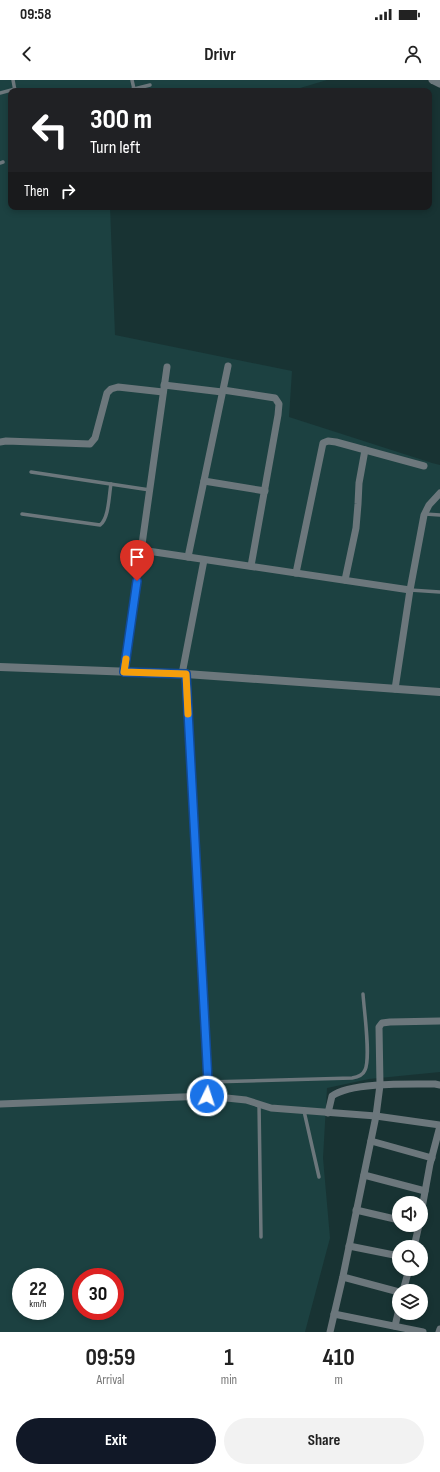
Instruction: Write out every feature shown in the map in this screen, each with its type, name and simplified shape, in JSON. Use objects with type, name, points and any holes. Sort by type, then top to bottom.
[{"type":"street","points":[[432,80],[440,84]]},
{"type":"street","points":[[188,557],[228,366]]},
{"type":"street","points":[[124,672],[167,367]]},
{"type":"street","points":[[0,442],[90,444],[95,438],[107,393],[111,388],[118,386],[222,391],[276,398],[279,404],[251,566]]},
{"type":"street","points":[[296,573],[323,443],[328,441],[424,466]]},
{"type":"street","points":[[344,580],[356,528],[359,483],[365,450]]},
{"type":"street","points":[[204,481],[265,491]]},
{"type":"street","points":[[396,689],[410,590],[425,514],[428,505],[440,493]]},
{"type":"street","points":[[141,550],[410,590]]},
{"type":"street","points":[[204,560],[184,674],[208,1082],[207,1096]]},
{"type":"street","points":[[0,667],[184,674],[440,692]]},
{"type":"street","points":[[330,1332],[343,1277],[376,1116],[380,1085],[378,1031],[380,1025],[390,1022],[440,1021]]},
{"type":"street","points":[[328,1113],[332,1096],[338,1091],[380,1085],[440,1085]]},
{"type":"street","points":[[0,1104],[207,1096],[246,1100],[271,1108],[304,1112],[376,1116],[440,1125],[424,1196]]},
{"type":"street","points":[[371,1141],[432,1158]]},
{"type":"street","points":[[364,1175],[425,1191]]},
{"type":"street","points":[[356,1210],[392,1218]]},
{"type":"street","points":[[349,1246],[392,1255]]},
{"type":"street","points":[[343,1277],[392,1290]]},
{"type":"street","points":[[334,1314],[423,1332]]},
{"type":"street","points":[[395,1326],[396,1320]]},
{"type":"lane","points":[[138,88],[150,85]]},
{"type":"lane","points":[[31,472],[150,490]]},
{"type":"lane","points":[[22,514],[100,525],[104,520],[106,513],[111,484]]},
{"type":"lane","points":[[425,514],[440,515]]},
{"type":"lane","points":[[410,590],[440,592]]},
{"type":"lane","points":[[208,1082],[352,1078],[358,1076],[365,1071],[367,1064],[367,1039],[363,994]]},
{"type":"lane","points":[[259,1104],[261,1238]]},
{"type":"lane","points":[[304,1112],[319,1177]]},
{"type":"shaded area","points":[[0,80],[327,80],[300,88],[8,88],[8,210],[110,210],[115,335],[292,371],[289,417],[440,465],[440,1072],[369,1079],[327,1088],[323,1158],[330,1238],[305,1332],[0,1332]]},
{"type":"slow traffic","points":[[126,659],[124,672],[186,674],[188,714]]},
{"type":"route","points":[[137,581],[124,672],[186,674],[208,1082],[207,1096]]}]
